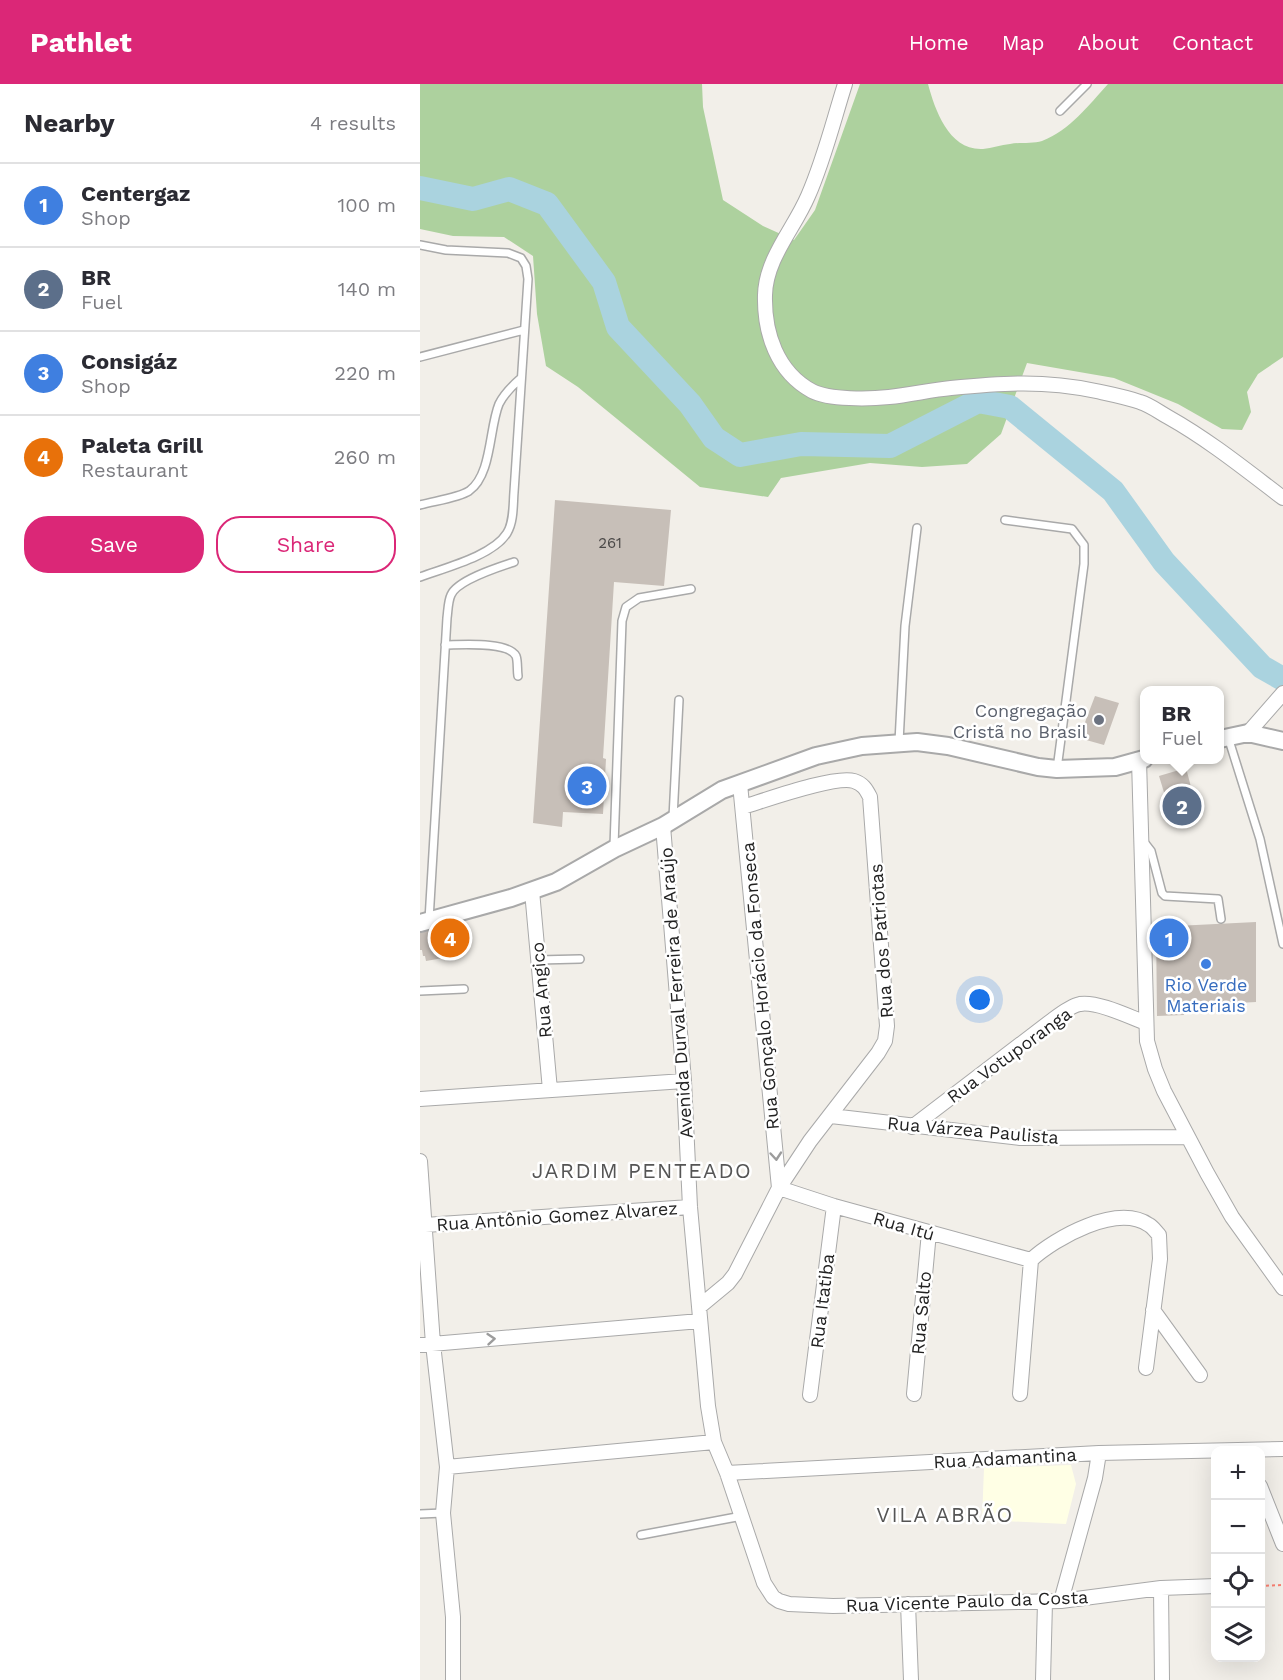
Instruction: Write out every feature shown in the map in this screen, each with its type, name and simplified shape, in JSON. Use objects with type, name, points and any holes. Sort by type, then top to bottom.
[{"type":"street","points":[[845,84],[823,159],[795,223],[770,265],[765,294],[766,318],[777,359],[793,377],[813,392],[838,397],[887,398],[948,388],[1027,382],[1062,385],[1109,394],[1142,403],[1182,425],[1210,443],[1283,498]]},
{"type":"street","points":[[1248,734],[1283,693]]},
{"type":"street","points":[[1224,738],[1248,734],[1283,741]]},
{"type":"street","points":[[425,922],[556,882],[614,849],[668,823],[722,790],[816,756],[862,746],[918,742],[1057,769],[1115,766],[1140,760]]},
{"type":"street","points":[[1142,764],[1141,837],[1147,1041],[1164,1091],[1232,1217],[1283,1288]]},
{"type":"street","name":"Rua dos Patriotas","points":[[700,1314],[735,1274],[779,1188],[810,1141],[878,1053],[885,1041],[887,1026],[870,797],[865,787],[853,780],[837,780],[743,807]]},
{"type":"street","name":"Rua Gonçalo Horácio da Fonseca","points":[[740,784],[779,1188]]},
{"type":"street","name":"Avenida Durval Ferreira de Araújo","points":[[668,823],[690,1208],[708,1406],[714,1442],[727,1473],[764,1583]]},
{"type":"street","name":"Rua Angico","points":[[532,891],[549,1090]]},
{"type":"street","name":"Rua Votuporanga","points":[[912,1127],[1070,1008],[1080,1004],[1092,1004],[1146,1023]]},
{"type":"street","points":[[420,1099],[684,1080]]},
{"type":"street","name":"Rua Várzea Paulista","points":[[831,1116],[1020,1138],[1188,1137]]},
{"type":"street","points":[[420,1161],[425,1226],[426,1344],[447,1467],[443,1513],[453,1617],[453,1680]]},
{"type":"street","name":"Rua Itú","points":[[779,1188],[834,1206],[1031,1260]]},
{"type":"street","name":"Rua Itatiba","points":[[810,1395],[834,1206]]},
{"type":"street","name":"Rua Antônio Gomez Alvarez","points":[[425,1226],[690,1208]]},
{"type":"street","points":[[1020,1395],[1031,1260],[1059,1238],[1094,1223],[1116,1219],[1136,1220],[1149,1224],[1159,1235],[1161,1245],[1146,1368]]},
{"type":"street","name":"Rua Salto","points":[[914,1394],[929,1232]]},
{"type":"street","points":[[1153,1310],[1200,1375]]},
{"type":"street","points":[[426,1344],[700,1314]]},
{"type":"street","points":[[447,1467],[714,1442]]},
{"type":"street","name":"Rua Adamantina","points":[[1265,1449],[1283,1449]]},
{"type":"street","name":"Rua Adamantina","points":[[727,1473],[1099,1453],[1211,1451]]},
{"type":"street","points":[[1061,1601],[1088,1506],[1099,1453]]},
{"type":"street","points":[[1265,1499],[1283,1544]]},
{"type":"street","name":"Rua Vicente Paulo da Costa","points":[[764,1583],[773,1597],[779,1601],[789,1604],[833,1606],[1045,1602],[1161,1588],[1211,1586]]},
{"type":"street","points":[[1161,1588],[1162,1680]]},
{"type":"street","points":[[1043,1680],[1045,1602]]},
{"type":"street","points":[[908,1604],[911,1680]]},
{"type":"lane","points":[[1060,111],[1087,84]]},
{"type":"lane","points":[[420,245],[446,250],[508,253],[521,258],[526,266],[528,279],[514,492],[508,532],[481,554],[420,577]]},
{"type":"lane","points":[[420,357],[524,330]]},
{"type":"lane","points":[[420,505],[467,492],[476,485],[488,453],[500,404],[520,379]]},
{"type":"lane","points":[[1005,520],[1072,529],[1083,545],[1084,564],[1057,769]]},
{"type":"lane","points":[[899,742],[905,626],[918,528]]},
{"type":"lane","points":[[425,922],[445,645],[451,593],[459,585],[514,562]]},
{"type":"lane","points":[[614,849],[622,621],[626,606],[639,598],[692,589]]},
{"type":"lane","points":[[445,645],[496,646],[509,650],[516,657],[518,676]]},
{"type":"lane","points":[[668,823],[679,700]]},
{"type":"lane","points":[[1224,738],[1260,839],[1283,944]]},
{"type":"lane","points":[[1141,837],[1151,852],[1162,893],[1165,896],[1218,899],[1221,919]]},
{"type":"lane","points":[[538,960],[580,959]]},
{"type":"lane","points":[[420,991],[464,990]]},
{"type":"lane","points":[[420,1515],[443,1513]]},
{"type":"lane","points":[[641,1535],[742,1516]]},
{"type":"path","points":[[1265,1586],[1283,1585]]},
{"type":"shaded area","points":[[1071,1465],[1076,1484],[1066,1524],[982,1520],[984,1468]]},
{"type":"green space","points":[[420,84],[702,84],[703,107],[723,200],[763,226],[794,240],[815,210],[860,84],[928,84],[945,127],[961,143],[971,148],[983,149],[1014,143],[1038,142],[1052,136],[1078,116],[1108,84],[1283,84],[1283,357],[1258,374],[1247,392],[1251,412],[1242,430],[1222,429],[1178,404],[1114,378],[1027,363],[1001,434],[967,464],[922,467],[870,463],[781,478],[768,497],[700,487],[578,387],[546,366],[537,314],[533,256],[504,237],[453,236],[420,229]]},
{"type":"building","points":[[555,500],[671,510],[664,586],[614,582],[603,758],[606,759],[603,814],[563,812],[562,827],[533,823]]},
{"type":"building","name":"Congregação Cristã no Brasil","points":[[1095,696],[1119,703],[1104,745],[1079,738]]},
{"type":"building","points":[[1186,768],[1199,817],[1174,825],[1159,776]]},
{"type":"building","name":"Rio Verde Materiais","points":[[1256,922],[1256,1002],[1183,1006],[1184,1015],[1157,1016],[1156,927]]},
{"type":"building","points":[[459,923],[460,955],[426,961],[420,950],[420,933]]},
{"type":"waterway","points":[[420,188],[473,199],[509,189],[547,204],[604,282],[618,327],[690,404],[714,438],[740,455],[801,444],[890,446],[978,401],[1010,407],[1113,491],[1164,562],[1262,667],[1283,679]]},
{"type":"place","name":"Congregação Cristã no Brasil","points":[[1099,720]]},
{"type":"place","name":"Consigáz","points":[[587,786]]},
{"type":"place","name":"BR","points":[[1182,806]]},
{"type":"place","name":"Paleta Grill","points":[[450,938]]},
{"type":"place","name":"Centergaz","points":[[1169,938]]},
{"type":"place","name":"Rio Verde Materiais","points":[[1206,964]]},
{"type":"district","name":"JARDIM PENTEADO","points":[[642,1170]]},
{"type":"district","name":"VILA ABRÃO","points":[[945,1514]]}]
